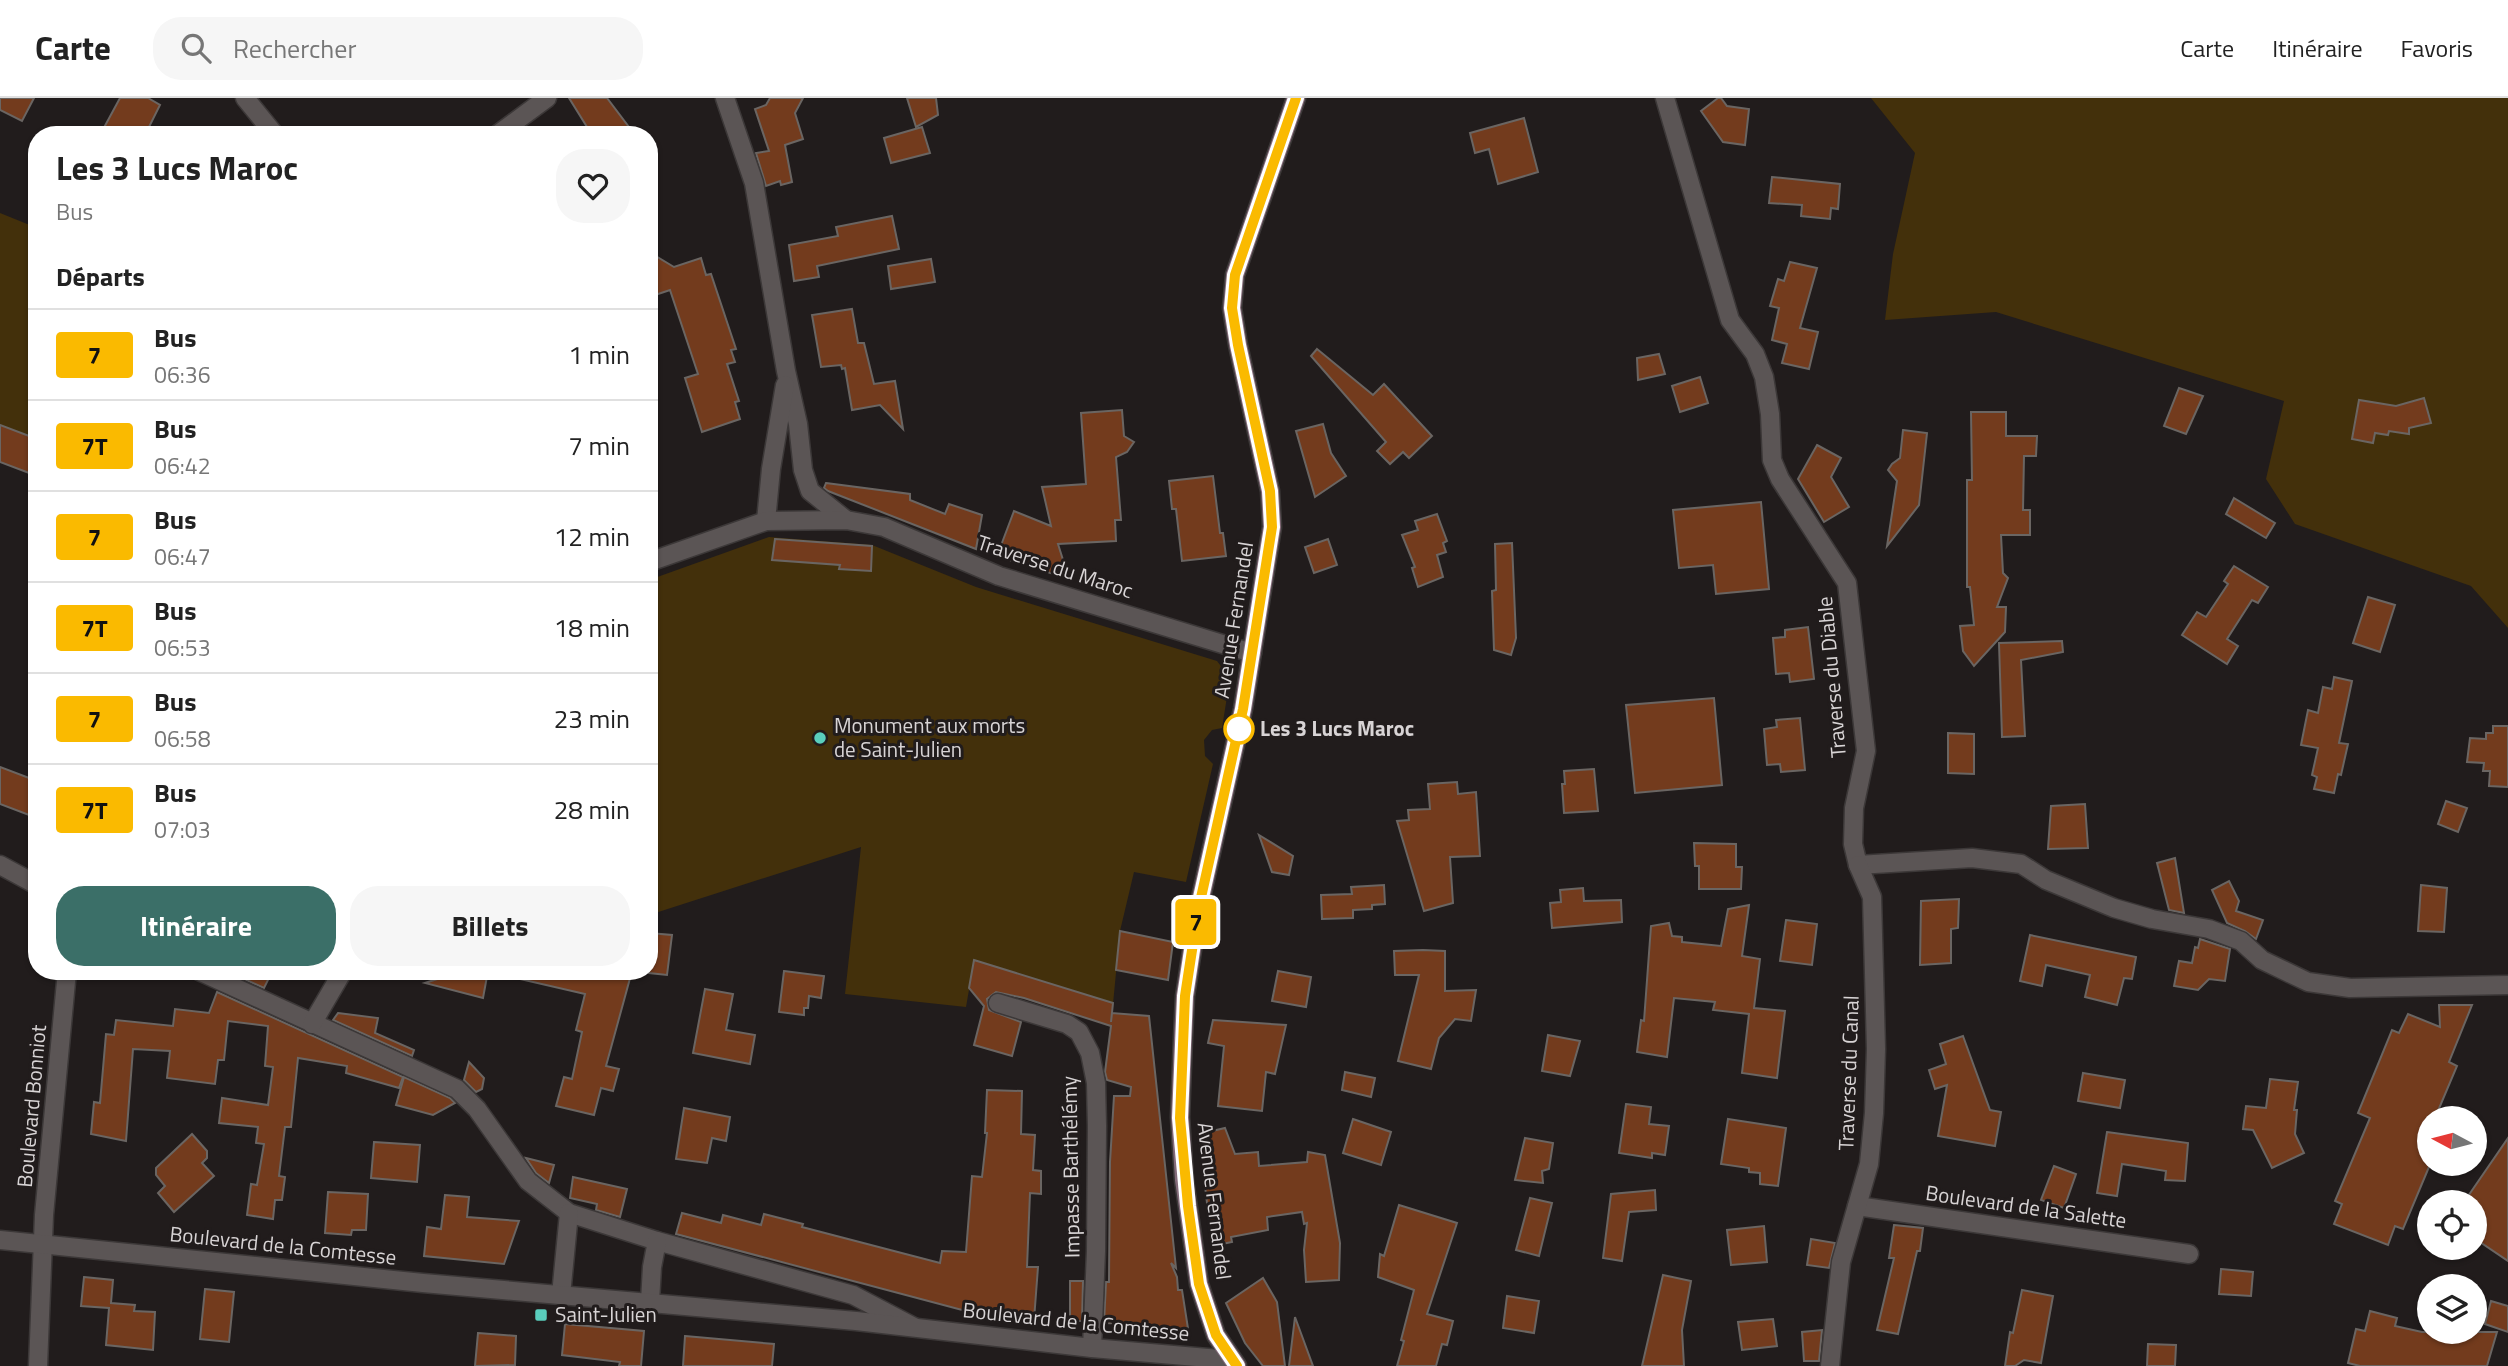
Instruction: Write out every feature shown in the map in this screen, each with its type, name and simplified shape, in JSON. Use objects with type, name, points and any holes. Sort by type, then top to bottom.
[{"type":"main road","name":"Avenue Fernandel","points":[[1234,1363],[1216,1335],[1199,1284],[1184,1180],[1180,1104],[1185,996],[1198,911],[1243,709],[1272,527],[1270,491],[1232,308],[1235,275],[1296,98]]},
{"type":"street","points":[[245,98],[268,126]]},
{"type":"street","points":[[509,126],[547,98]]},
{"type":"street","name":"Traverse du Maroc","points":[[725,98],[754,183],[786,371],[798,424],[803,470],[810,491],[846,520]]},
{"type":"street","name":"Traverse du Diable","points":[[1664,98],[1730,320],[1755,354],[1764,377],[1770,414],[1772,460],[1780,480],[1847,583],[1866,751],[1854,808],[1853,844],[1858,865]]},
{"type":"street","name":"Traverse du Maroc","points":[[786,371],[785,395],[771,469],[766,521],[846,520],[884,527],[999,576],[1252,653]]},
{"type":"street","points":[[658,559],[766,521]]},
{"type":"street","points":[[1858,865],[1972,858],[2021,864],[2046,880],[2114,908],[2152,919],[2209,929],[2241,941],[2262,960],[2308,982],[2350,988],[2508,985]]},
{"type":"street","points":[[0,865],[28,880]]},
{"type":"street","name":"Traverse du Canal","points":[[1830,1366],[1841,1262],[1869,1164],[1874,1113],[1876,1049],[1872,897],[1858,865]]},
{"type":"street","name":"Boulevard Bonniot","points":[[38,1366],[44,1215],[66,980]]},
{"type":"street","points":[[218,980],[457,1089],[477,1109],[528,1181],[569,1213],[561,1295]]},
{"type":"street","points":[[312,1024],[338,980]]},
{"type":"street","name":"Impasse Barthélémy","points":[[998,1003],[1067,1024],[1079,1032],[1090,1053],[1096,1083],[1097,1126],[1092,1348]]},
{"type":"street","name":"Boulevard de la Salette","points":[[1857,1206],[2189,1254]]},
{"type":"street","name":"Boulevard de la Comtesse","points":[[569,1213],[657,1241],[853,1295],[917,1329]]},
{"type":"street","name":"Boulevard de la Comtesse","points":[[0,1240],[856,1321],[1234,1363]]},
{"type":"street","points":[[650,1302],[657,1241]]},
{"type":"shaded area","points":[[1871,98],[2508,98],[2508,628],[2471,586],[2295,524],[2266,479],[2284,401],[1996,312],[1885,320],[1893,254],[1915,153]]},
{"type":"shaded area","points":[[0,213],[28,224],[28,437],[0,426]]},
{"type":"shaded area","points":[[769,537],[872,545],[976,587],[1217,661],[1230,678],[1222,728],[1212,730],[1204,740],[1205,756],[1213,764],[1186,882],[1134,872],[1120,931],[1113,1004],[974,961],[966,1007],[845,994],[861,847],[658,912],[658,577]]},
{"type":"building","points":[[0,98],[34,98],[22,121],[0,110]]},
{"type":"building","points":[[120,98],[148,98],[160,105],[150,126],[105,126]]},
{"type":"building","points":[[569,98],[607,98],[628,126],[586,126]]},
{"type":"building","points":[[770,98],[803,98],[795,113],[803,139],[785,145],[792,182],[781,185],[780,181],[766,186],[756,153],[769,151],[755,109],[766,105]]},
{"type":"building","points":[[907,98],[936,98],[938,115],[916,127]]},
{"type":"building","points":[[1718,98],[1727,106],[1749,109],[1745,145],[1723,142],[1701,111]]},
{"type":"building","points":[[1524,118],[1538,172],[1498,184],[1489,149],[1475,153],[1470,133]]},
{"type":"building","points":[[922,127],[930,153],[891,163],[884,138]]},
{"type":"building","points":[[1772,177],[1840,184],[1838,209],[1831,208],[1830,219],[1801,216],[1802,205],[1769,203]]},
{"type":"building","points":[[892,216],[899,249],[817,266],[819,277],[794,281],[789,245],[838,236],[836,227]]},
{"type":"building","points":[[658,257],[674,267],[701,258],[706,275],[711,274],[736,349],[731,350],[735,362],[727,364],[739,401],[735,402],[740,419],[702,432],[685,378],[698,374],[670,290],[658,294]]},
{"type":"building","points":[[931,259],[935,282],[891,289],[888,266]]},
{"type":"building","points":[[1790,262],[1817,268],[1800,328],[1818,332],[1809,369],[1782,363],[1787,344],[1772,340],[1779,308],[1770,306],[1778,279],[1784,281]]},
{"type":"building","points":[[852,309],[858,343],[864,343],[874,384],[895,381],[903,429],[880,405],[852,410],[845,368],[842,369],[841,365],[821,367],[812,315]]},
{"type":"building","points":[[1317,349],[1373,395],[1384,384],[1432,436],[1409,458],[1403,452],[1390,464],[1377,451],[1386,442],[1311,356]]},
{"type":"building","points":[[1659,354],[1665,374],[1638,380],[1637,358]]},
{"type":"building","points":[[1700,377],[1708,403],[1680,412],[1672,386]]},
{"type":"building","points":[[2179,388],[2203,396],[2186,434],[2164,426]]},
{"type":"building","points":[[2424,398],[2431,423],[2409,428],[2409,434],[2389,431],[2388,435],[2375,433],[2373,443],[2352,439],[2359,400],[2396,406]]},
{"type":"building","points":[[1122,410],[1124,436],[1134,442],[1127,452],[1116,457],[1121,520],[1115,520],[1116,541],[1058,544],[1069,579],[997,556],[1014,511],[1051,526],[1042,487],[1086,484],[1081,413]]},
{"type":"building","points":[[1971,412],[2006,412],[2006,436],[2037,436],[2036,456],[2024,456],[2023,510],[2030,510],[2030,535],[2001,535],[2003,573],[2008,578],[1997,607],[2006,607],[2005,632],[1974,666],[1963,651],[1960,626],[1974,625],[1970,587],[1967,587],[1967,480],[1972,480]]},
{"type":"building","points":[[1323,424],[1331,453],[1346,476],[1315,497],[1296,431]]},
{"type":"building","points":[[0,425],[28,436],[28,473],[0,462]]},
{"type":"building","points":[[1903,430],[1927,433],[1919,505],[1887,546],[1897,481],[1888,470],[1900,458]]},
{"type":"building","points":[[1817,445],[1841,458],[1831,477],[1849,507],[1824,522],[1798,479]]},
{"type":"building","points":[[1213,476],[1220,533],[1223,533],[1226,556],[1182,561],[1176,509],[1172,509],[1169,481]]},
{"type":"building","points":[[826,483],[910,494],[910,500],[945,514],[949,504],[982,515],[976,549],[828,491],[824,488]]},
{"type":"building","points":[[2234,498],[2275,523],[2266,538],[2226,514]]},
{"type":"building","points":[[1761,502],[1769,589],[1716,594],[1713,565],[1679,568],[1673,510]]},
{"type":"building","points":[[1437,514],[1447,541],[1443,543],[1446,552],[1437,555],[1443,577],[1418,587],[1412,568],[1415,567],[1402,535],[1418,530],[1415,521]]},
{"type":"building","points":[[775,539],[872,546],[871,571],[839,569],[840,565],[772,560]]},
{"type":"building","points":[[1328,539],[1337,565],[1314,573],[1305,547]]},
{"type":"building","points":[[1512,543],[1516,638],[1511,655],[1494,650],[1492,591],[1496,590],[1495,544]]},
{"type":"building","points":[[2234,566],[2268,587],[2258,603],[2252,600],[2227,639],[2238,646],[2227,664],[2182,635],[2197,612],[2206,617],[2228,584],[2224,581]]},
{"type":"building","points":[[2368,597],[2395,605],[2380,652],[2353,643]]},
{"type":"building","points":[[1808,627],[1814,679],[1790,682],[1789,673],[1776,674],[1773,638],[1785,637],[1785,630]]},
{"type":"building","points":[[2062,641],[2063,652],[2021,660],[2025,736],[2002,737],[1999,643]]},
{"type":"building","points":[[2334,677],[2352,681],[2339,743],[2348,744],[2334,793],[2314,789],[2317,777],[2312,775],[2318,748],[2301,745],[2308,710],[2318,713],[2323,687],[2332,689]]},
{"type":"building","points":[[1714,698],[1722,785],[1635,793],[1626,705]]},
{"type":"building","points":[[1800,718],[1805,770],[1781,772],[1780,764],[1767,765],[1764,729],[1777,727],[1776,720]]},
{"type":"building","points":[[2493,726],[2508,726],[2508,787],[2489,786],[2490,771],[2483,771],[2484,763],[2467,762],[2470,738],[2486,739],[2486,733],[2493,733]]},
{"type":"building","points":[[1948,733],[1974,734],[1974,774],[1948,773]]},
{"type":"building","points":[[0,767],[28,778],[28,815],[0,804]]},
{"type":"building","points":[[1594,769],[1598,811],[1564,813],[1564,771]]},
{"type":"building","points":[[1457,782],[1458,794],[1476,792],[1480,856],[1450,857],[1453,903],[1424,911],[1397,821],[1409,820],[1408,810],[1430,809],[1428,784]]},
{"type":"building","points":[[2446,801],[2467,808],[2458,832],[2438,824]]},
{"type":"building","points":[[2085,804],[2088,848],[2048,849],[2051,806]]},
{"type":"building","points":[[1259,835],[1293,856],[1289,875],[1272,872]]},
{"type":"building","points":[[1694,843],[1736,844],[1736,867],[1742,867],[1741,889],[1699,889],[1699,866],[1695,866]]},
{"type":"building","points":[[2175,858],[2184,913],[2169,910],[2157,863]]},
{"type":"building","points":[[2229,881],[2239,901],[2236,911],[2263,920],[2256,939],[2227,923],[2212,890]]},
{"type":"building","points":[[1384,885],[1385,904],[1372,905],[1372,909],[1353,910],[1353,918],[1322,919],[1321,895],[1352,894],[1351,887]]},
{"type":"building","points":[[2421,885],[2447,888],[2444,932],[2418,931]]},
{"type":"building","points":[[1583,888],[1584,901],[1621,900],[1622,922],[1552,928],[1550,903],[1561,902],[1560,890]]},
{"type":"building","points":[[1959,899],[1958,928],[1951,929],[1951,963],[1920,965],[1921,901]]},
{"type":"building","points":[[1749,905],[1742,956],[1760,959],[1754,1008],[1785,1011],[1777,1078],[1742,1073],[1749,1014],[1713,1010],[1715,1002],[1674,998],[1667,1057],[1637,1052],[1641,1020],[1644,1021],[1651,926],[1669,923],[1672,936],[1682,937],[1682,942],[1721,946],[1728,909]]},
{"type":"building","points":[[1786,920],[1817,924],[1812,965],[1780,961]]},
{"type":"building","points":[[1120,931],[1173,942],[1168,980],[1116,970]]},
{"type":"building","points":[[658,934],[672,935],[667,975],[658,974]]},
{"type":"building","points":[[2030,935],[2136,957],[2132,979],[2124,978],[2117,1005],[2085,997],[2090,975],[2046,965],[2042,986],[2020,981]]},
{"type":"building","points":[[2200,939],[2230,949],[2225,981],[2209,979],[2198,990],[2174,986],[2179,961],[2192,963],[2195,947],[2198,948]]},
{"type":"building","points":[[1394,951],[1445,951],[1445,991],[1476,990],[1471,1021],[1455,1019],[1439,1038],[1431,1069],[1398,1061],[1419,975],[1395,975]]},
{"type":"building","points":[[974,960],[1113,1003],[1111,1022],[1112,1013],[1149,1016],[1176,1268],[1171,1263],[1177,1277],[1178,1290],[1182,1290],[1189,1335],[1134,1330],[1134,1324],[1104,1323],[1106,1282],[1109,1282],[1110,1162],[1114,1096],[1130,1096],[1131,1087],[1107,1080],[1105,1072],[1111,1026],[1024,998],[996,992],[987,999],[989,1010],[1021,1022],[1012,1056],[974,1045],[984,1006],[969,988]]},
{"type":"building","points":[[784,971],[824,976],[821,998],[809,996],[804,1015],[779,1012]]},
{"type":"building","points":[[1278,971],[1311,977],[1306,1007],[1272,1001]]},
{"type":"building","points":[[247,980],[268,980],[264,988]]},
{"type":"building","points":[[434,980],[486,980],[483,998],[425,983]]},
{"type":"building","points":[[524,980],[630,980],[606,1066],[619,1069],[613,1091],[601,1088],[594,1115],[556,1106],[564,1077],[572,1079],[582,1032],[576,1030],[585,994]]},
{"type":"building","points":[[705,989],[733,994],[726,1030],[755,1035],[750,1064],[693,1053]]},
{"type":"building","points":[[217,992],[403,1077],[399,1088],[346,1073],[347,1066],[298,1058],[291,1127],[285,1127],[279,1176],[285,1177],[282,1200],[275,1200],[273,1219],[247,1215],[251,1184],[257,1185],[264,1144],[256,1143],[258,1127],[219,1123],[222,1098],[268,1105],[273,1067],[265,1066],[268,1026],[228,1021],[224,1060],[218,1060],[215,1084],[167,1078],[170,1051],[133,1049],[126,1141],[91,1134],[94,1102],[100,1103],[106,1034],[114,1035],[116,1020],[173,1026],[175,1009],[209,1013]]},
{"type":"building","points":[[2439,1005],[2472,1005],[2449,1062],[2457,1066],[2440,1106],[2417,1106],[2417,1176],[2425,1176],[2417,1190],[2403,1229],[2395,1226],[2388,1245],[2334,1224],[2342,1204],[2335,1201],[2370,1118],[2358,1113],[2392,1030],[2399,1033],[2408,1014],[2440,1027]]},
{"type":"building","points":[[338,1013],[378,1018],[375,1033],[414,1050],[412,1056],[333,1020]]},
{"type":"building","points":[[1213,1020],[1286,1025],[1275,1074],[1266,1072],[1262,1111],[1218,1106],[1224,1046],[1208,1043]]},
{"type":"building","points":[[1548,1035],[1580,1041],[1570,1076],[1542,1071]]},
{"type":"building","points":[[1963,1036],[1990,1110],[2001,1112],[1995,1146],[1938,1136],[1947,1085],[1935,1089],[1929,1070],[1946,1064],[1940,1044]]},
{"type":"building","points":[[469,1062],[484,1078],[482,1089],[476,1092],[464,1080]]},
{"type":"building","points":[[1345,1072],[1375,1078],[1371,1097],[1342,1090]]},
{"type":"building","points":[[2083,1073],[2125,1080],[2120,1108],[2078,1101]]},
{"type":"building","points":[[404,1077],[450,1098],[455,1103],[433,1115],[396,1105]]},
{"type":"building","points":[[2270,1079],[2298,1082],[2294,1110],[2297,1110],[2295,1134],[2304,1153],[2272,1168],[2253,1130],[2243,1129],[2246,1106],[2266,1108]]},
{"type":"building","points":[[987,1090],[1022,1091],[1021,1134],[1035,1135],[1033,1170],[1041,1171],[1041,1194],[1030,1193],[1027,1267],[1038,1267],[1034,1320],[981,1315],[676,1234],[682,1213],[721,1223],[723,1215],[761,1225],[764,1214],[803,1224],[802,1227],[940,1263],[942,1251],[966,1252],[972,1176],[982,1177],[987,1133]]},
{"type":"building","points":[[1626,1104],[1651,1107],[1649,1124],[1669,1126],[1665,1155],[1652,1153],[1652,1158],[1619,1153]]},
{"type":"building","points":[[684,1108],[730,1117],[726,1141],[712,1138],[707,1163],[676,1159]]},
{"type":"building","points":[[1353,1119],[1391,1132],[1381,1165],[1343,1153]]},
{"type":"building","points":[[1728,1119],[1786,1128],[1778,1186],[1760,1184],[1760,1173],[1749,1172],[1749,1168],[1721,1164]]},
{"type":"building","points":[[1225,1128],[1235,1154],[1258,1152],[1259,1166],[1307,1162],[1308,1152],[1325,1155],[1340,1243],[1339,1280],[1306,1282],[1304,1250],[1307,1223],[1304,1224],[1302,1212],[1267,1217],[1268,1230],[1231,1237],[1232,1242],[1212,1246],[1199,1134]]},
{"type":"building","points":[[2107,1132],[2188,1143],[2185,1181],[2165,1180],[2166,1171],[2122,1164],[2117,1196],[2097,1193]]},
{"type":"building","points":[[192,1134],[207,1151],[207,1158],[202,1163],[214,1176],[174,1212],[158,1193],[165,1186],[156,1175],[156,1168]]},
{"type":"building","points":[[1525,1138],[1553,1143],[1549,1169],[1542,1171],[1543,1183],[1515,1180]]},
{"type":"building","points":[[2508,1138],[2508,1261],[2487,1247],[2487,1190],[2472,1190],[2482,1176],[2487,1176],[2487,1169]]},
{"type":"building","points":[[374,1142],[420,1145],[417,1182],[371,1178]]},
{"type":"building","points":[[526,1158],[554,1165],[549,1183],[536,1173]]},
{"type":"building","points":[[2054,1166],[2076,1174],[2064,1208],[2041,1200]]},
{"type":"building","points":[[573,1177],[627,1189],[620,1217],[596,1210],[597,1204],[570,1198]]},
{"type":"building","points":[[1655,1190],[1656,1210],[1629,1212],[1622,1261],[1603,1258],[1611,1194]]},
{"type":"building","points":[[328,1192],[368,1194],[366,1230],[352,1230],[351,1235],[325,1233]]},
{"type":"building","points":[[445,1195],[469,1197],[467,1217],[519,1221],[504,1264],[424,1256],[427,1227],[441,1229]]},
{"type":"building","points":[[1530,1198],[1552,1203],[1539,1256],[1516,1250]]},
{"type":"building","points":[[1399,1205],[1457,1223],[1427,1314],[1453,1321],[1447,1345],[1442,1344],[1436,1366],[1397,1366],[1414,1290],[1378,1277],[1380,1254],[1384,1256]]},
{"type":"building","points":[[1894,1225],[1923,1228],[1920,1251],[1917,1251],[1898,1334],[1877,1330],[1894,1258],[1889,1258]]},
{"type":"building","points":[[1764,1226],[1767,1262],[1731,1265],[1727,1230]]},
{"type":"building","points":[[1811,1239],[1835,1243],[1829,1268],[1807,1265]]},
{"type":"building","points":[[2221,1269],[2253,1272],[2251,1296],[2219,1294]]},
{"type":"building","points":[[1663,1275],[1691,1281],[1682,1330],[1684,1366],[1642,1366]]},
{"type":"building","points":[[84,1277],[113,1280],[111,1303],[135,1305],[134,1311],[155,1312],[153,1350],[106,1345],[109,1308],[81,1306]]},
{"type":"building","points":[[1263,1278],[1277,1302],[1285,1366],[1263,1366],[1245,1343],[1226,1303]]},
{"type":"building","points":[[1070,1281],[1083,1281],[1082,1321],[1070,1321]]},
{"type":"building","points":[[205,1289],[234,1292],[229,1342],[200,1339]]},
{"type":"building","points":[[2022,1290],[2053,1296],[2041,1363],[2024,1360],[2015,1366],[2005,1366],[2010,1332],[2013,1333]]},
{"type":"building","points":[[1507,1296],[1539,1301],[1534,1333],[1503,1328]]},
{"type":"building","points":[[2491,1301],[2508,1306],[2508,1332],[2487,1325]]},
{"type":"building","points":[[2370,1311],[2397,1318],[2395,1326],[2417,1331],[2417,1344],[2487,1344],[2487,1332],[2497,1332],[2487,1366],[2360,1366],[2348,1363],[2356,1329],[2365,1331]]},
{"type":"building","points":[[1295,1317],[1313,1366],[1289,1366]]},
{"type":"building","points":[[1773,1319],[1777,1346],[1742,1350],[1738,1322]]},
{"type":"building","points":[[565,1324],[644,1331],[641,1366],[619,1366],[620,1362],[562,1355]]},
{"type":"building","points":[[1822,1330],[1819,1361],[1804,1361],[1802,1332]]},
{"type":"building","points":[[478,1333],[516,1336],[515,1365],[475,1366]]},
{"type":"building","points":[[685,1336],[774,1344],[772,1366],[683,1366]]},
{"type":"building","points":[[2148,1344],[2176,1345],[2175,1366],[2147,1366]]},
{"type":"bus line","name":"7","points":[[1237,1366],[1216,1335],[1199,1284],[1184,1180],[1180,1118],[1185,996],[1198,911],[1243,709],[1272,527],[1270,491],[1232,308],[1235,275],[1296,98]]},
{"type":"place","name":"Les 3 Lucs Maroc","points":[[1239,729]]},
{"type":"place","name":"Monument aux morts de Saint-Julien","points":[[820,738]]},
{"type":"place","name":"Saint-Julien","points":[[541,1315]]}]
